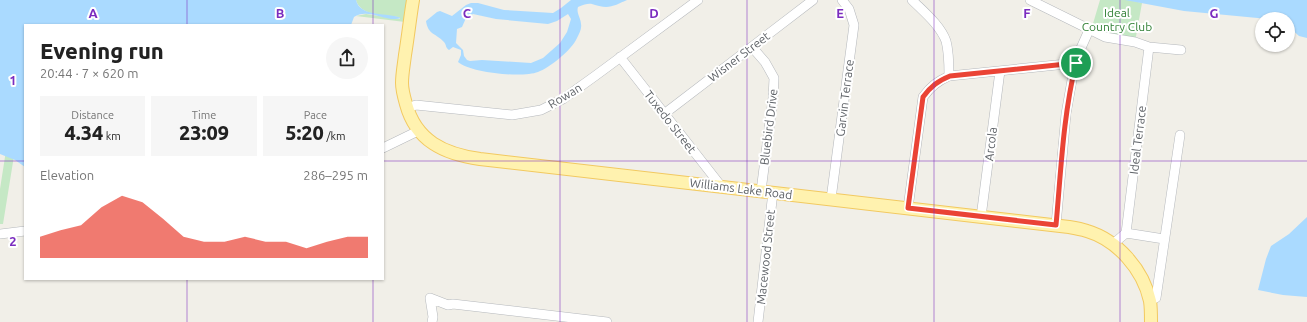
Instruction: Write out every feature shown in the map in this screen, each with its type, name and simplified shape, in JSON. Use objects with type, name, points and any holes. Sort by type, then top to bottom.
[{"type":"main road","name":"Williams Lake Road","points":[[413,0],[402,83],[407,108],[418,131],[427,140],[451,153],[468,157],[1056,225],[1088,231],[1113,244],[1130,260],[1142,278],[1150,300],[1151,322]]},
{"type":"street","name":"Rowan","points":[[407,108],[416,105],[512,114],[541,110],[563,99],[596,76],[698,0]]},
{"type":"street","name":"Wisner Street","points":[[664,114],[813,0]]},
{"type":"street","name":"Garvin Terrace","points":[[831,199],[854,25],[849,9],[842,0]]},
{"type":"street","points":[[912,0],[929,16],[943,34],[948,50],[950,76]]},
{"type":"street","points":[[1030,0],[1105,37],[1135,42],[1149,47],[1181,50]]},
{"type":"street","points":[[1056,225],[1066,114],[1076,63],[1089,30]]},
{"type":"street","name":"Bluebird Drive","points":[[752,47],[765,62],[774,78],[774,98],[761,191]]},
{"type":"street","name":"Ideal Terrace","points":[[1126,233],[1149,47]]},
{"type":"street","name":"Tuxedo Street","points":[[620,57],[721,186]]},
{"type":"street","points":[[908,208],[923,97],[929,88],[936,82],[950,76],[1076,63]]},
{"type":"street","name":"Arcola","points":[[981,217],[1000,71]]},
{"type":"street","points":[[384,148],[418,131]]},
{"type":"street","points":[[1150,300],[1156,298],[1180,135]]},
{"type":"street","name":"Macewood Street","points":[[758,322],[773,192]]},
{"type":"street","points":[[0,234],[24,230]]},
{"type":"street","points":[[1113,244],[1126,233],[1164,239]]},
{"type":"street","points":[[432,322],[433,316],[430,298],[448,305],[453,304],[601,322]]},
{"type":"green space","points":[[356,0],[408,0],[405,22],[356,16],[366,14],[400,19],[399,17],[368,12],[358,5]]},
{"type":"green space","name":"Ideal Country Club","points":[[1100,0],[1129,0],[1142,3],[1135,42],[1105,37],[1092,27]]},
{"type":"green space","points":[[14,99],[23,100],[3,224],[0,224],[0,189]]},
{"type":"water","points":[[0,0],[356,0],[363,10],[376,14],[401,18],[390,19],[371,14],[359,14],[354,17],[351,24],[24,24],[24,166],[15,160],[0,154]]},
{"type":"water","points":[[571,0],[627,0],[609,7],[587,4],[578,7],[581,28],[574,43],[554,63],[543,70],[531,74],[521,75],[485,72],[465,66],[458,62],[461,55],[461,50],[453,47],[449,50],[441,39],[430,31],[426,21],[440,11],[452,16],[471,3],[478,3],[504,10],[553,13]],"holes":[[[473,14],[496,19],[548,24],[557,21],[568,14],[571,19],[567,32],[560,43],[543,58],[531,63],[467,60],[464,56],[463,50],[456,43],[457,29],[462,27],[466,18]]]},
{"type":"water","points":[[1125,0],[1307,0],[1307,38],[1299,36],[1295,32],[1295,12],[1255,12],[1255,18],[1184,11]]},
{"type":"water","points":[[1307,217],[1307,297],[1283,295],[1258,290],[1271,246],[1289,234]]},
{"type":"route","points":[[1076,63],[1066,114],[1056,225],[908,208],[916,154],[920,110],[923,97],[929,88],[936,82],[950,76],[1076,63]]}]
